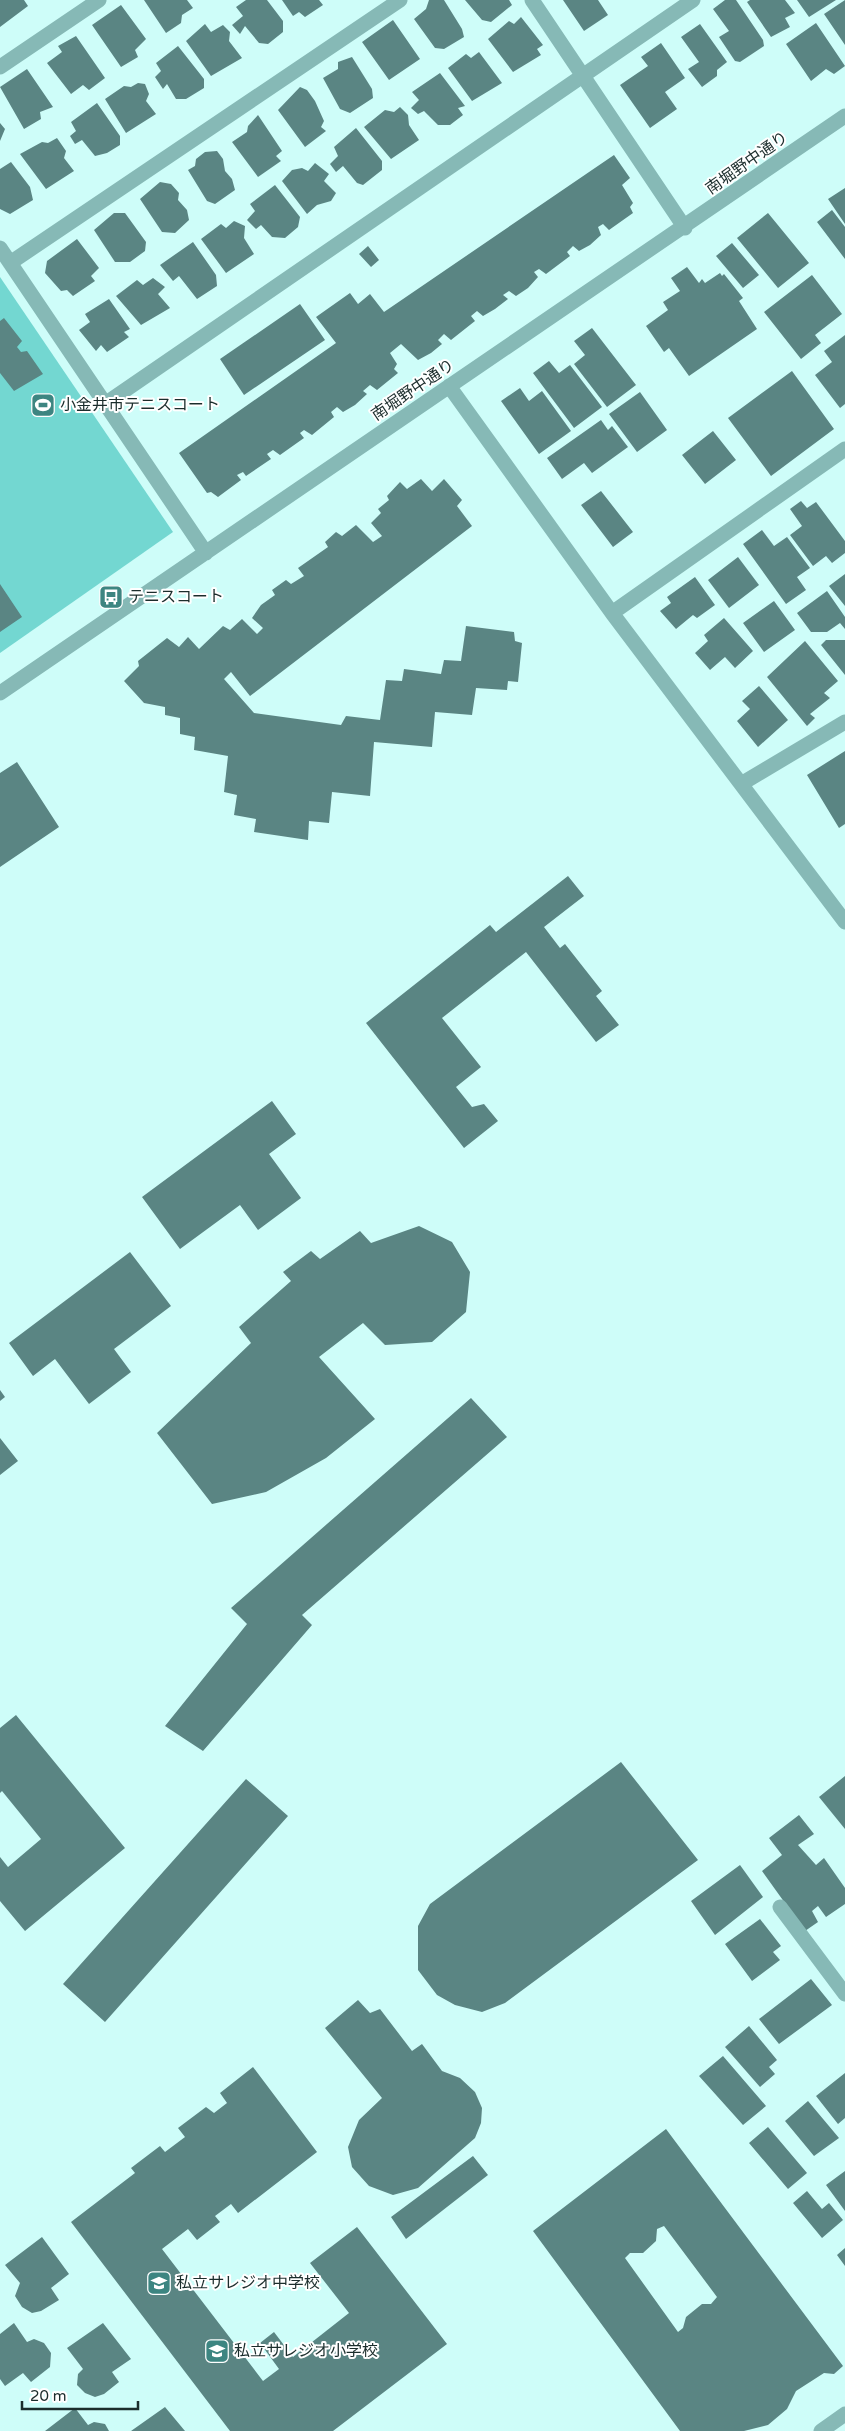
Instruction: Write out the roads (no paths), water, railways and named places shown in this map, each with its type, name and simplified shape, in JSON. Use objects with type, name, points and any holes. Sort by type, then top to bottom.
[{"type":"street","points":[[0,67],[99,0]]},
{"type":"street","points":[[10,263],[400,0]]},
{"type":"street","points":[[532,0],[684,228]]},
{"type":"street","points":[[105,404],[693,0]]},
{"type":"street","name":"南堀野中通り","points":[[0,693],[684,228],[845,116]]},
{"type":"street","points":[[0,248],[206,553]]},
{"type":"street","points":[[449,386],[612,614],[845,922]]},
{"type":"street","points":[[612,614],[845,449]]},
{"type":"street","points":[[741,784],[845,722]]},
{"type":"street","points":[[780,1907],[845,1994]]},
{"type":"street","points":[[821,2431],[845,2414]]},
{"type":"place","name":"小金井市テニスコート","points":[[43,405]]},
{"type":"place","name":"テニスコート","points":[[111,597]]},
{"type":"place","name":"私立サレジオ中学校","points":[[159,2283]]},
{"type":"place","name":"私立サレジオ小学校","points":[[217,2351]]}]
